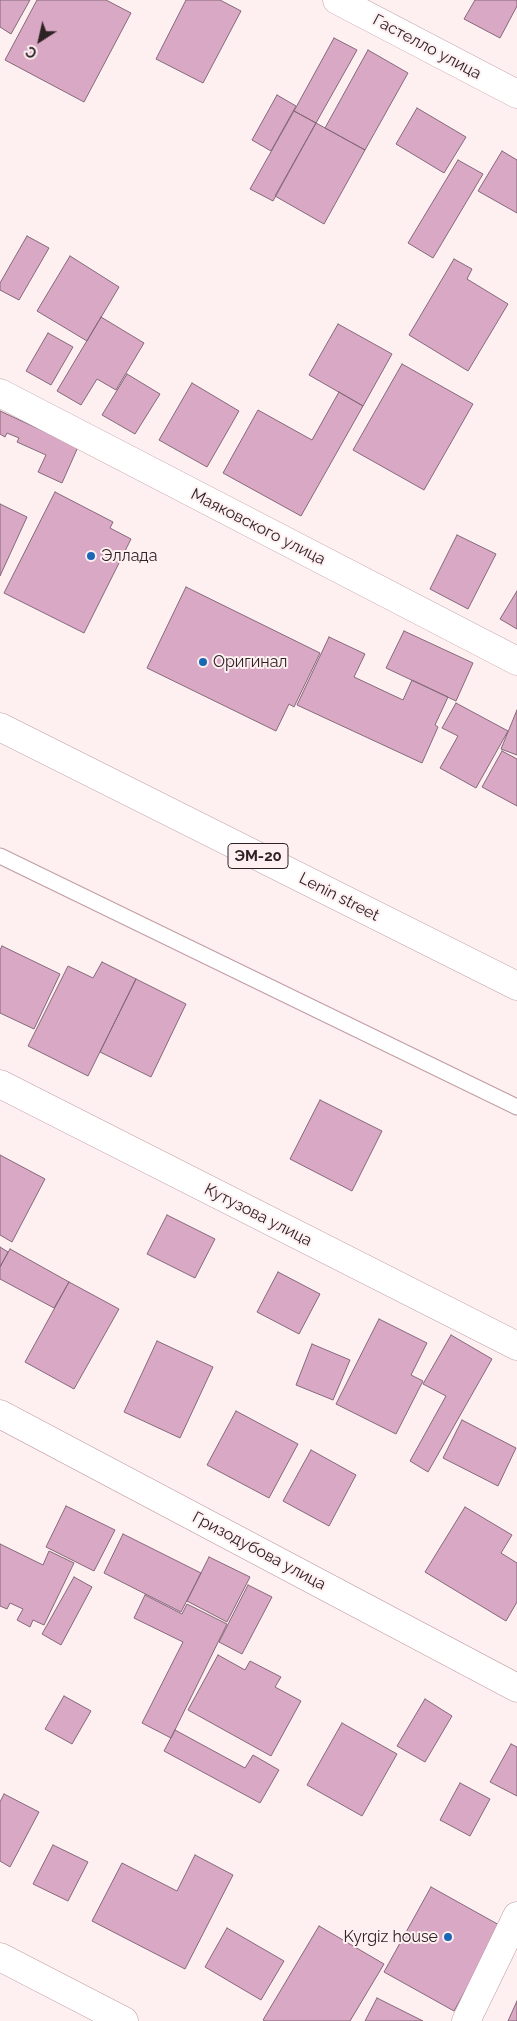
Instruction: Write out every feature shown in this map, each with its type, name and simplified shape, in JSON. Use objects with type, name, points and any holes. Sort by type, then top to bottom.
[{"type":"street","name":"Гастелло улица","points":[[337,0],[517,94]]},
{"type":"street","name":"Маяковского улица","points":[[0,392],[517,661]]},
{"type":"street","name":"Lenin street","points":[[0,727],[517,986]]},
{"type":"street","name":"Кутузова улица","points":[[0,1084],[517,1346]]},
{"type":"street","name":"Гризодубова улица","points":[[0,1414],[517,1688]]},
{"type":"street","points":[[466,2021],[517,1916]]},
{"type":"street","points":[[0,1957],[124,2021]]},
{"type":"lane","points":[[0,856],[517,1107]]},
{"type":"building","points":[[0,0],[30,0],[11,34],[0,27]]},
{"type":"building","points":[[37,0],[106,0],[131,13],[84,102],[5,60]]},
{"type":"building","points":[[186,0],[220,0],[241,11],[203,83],[156,59]]},
{"type":"building","points":[[475,0],[517,0],[517,6],[500,38],[464,19]]},
{"type":"building","points":[[334,38],[357,50],[316,123],[294,111]]},
{"type":"building","points":[[368,50],[408,73],[365,150],[325,128]]},
{"type":"building","points":[[277,95],[296,106],[271,151],[252,140]]},
{"type":"building","points":[[417,108],[466,137],[444,173],[396,144]]},
{"type":"building","points":[[294,111],[316,123],[273,201],[250,189]]},
{"type":"building","points":[[316,123],[365,150],[324,224],[275,196]]},
{"type":"building","points":[[502,151],[517,160],[517,213],[478,191]]},
{"type":"building","points":[[458,160],[483,174],[433,258],[408,243]]},
{"type":"building","points":[[27,236],[49,248],[19,300],[0,290],[0,283]]},
{"type":"building","points":[[70,256],[119,287],[87,341],[37,311]]},
{"type":"building","points":[[454,259],[472,269],[467,279],[508,304],[468,371],[409,335]]},
{"type":"building","points":[[101,317],[144,343],[116,390],[97,379],[81,405],[57,391]]},
{"type":"building","points":[[338,324],[392,354],[363,406],[309,375]]},
{"type":"building","points":[[48,333],[73,347],[51,385],[26,371]]},
{"type":"building","points":[[402,364],[473,404],[424,490],[353,450]]},
{"type":"building","points":[[127,374],[160,394],[135,434],[102,415]]},
{"type":"building","points":[[192,383],[239,411],[207,467],[159,440]]},
{"type":"building","points":[[339,392],[363,406],[301,516],[223,473],[258,410],[312,440]]},
{"type":"building","points":[[0,411],[78,447],[62,483],[38,472],[46,455],[17,442],[19,438],[7,433],[5,437],[0,434]]},
{"type":"building","points":[[55,492],[113,522],[110,528],[131,539],[84,633],[4,593]]},
{"type":"building","points":[[0,504],[27,517],[0,576]]},
{"type":"building","points":[[457,535],[496,554],[468,609],[430,589]]},
{"type":"building","points":[[186,587],[320,653],[294,707],[289,704],[276,731],[147,668]]},
{"type":"building","points":[[517,591],[517,629],[500,619]]},
{"type":"building","points":[[404,631],[473,663],[456,701],[386,668]]},
{"type":"building","points":[[329,637],[365,654],[354,677],[403,700],[412,680],[448,697],[435,725],[438,727],[422,763],[297,705]]},
{"type":"building","points":[[456,703],[508,731],[476,788],[440,768],[458,736],[442,728]]},
{"type":"building","points":[[517,710],[517,755],[501,749]]},
{"type":"building","points":[[502,751],[517,759],[517,806],[482,787]]},
{"type":"building","points":[[2,946],[60,974],[34,1029],[0,1013],[0,950]]},
{"type":"building","points":[[102,962],[136,979],[88,1076],[28,1046],[68,966],[93,978]]},
{"type":"building","points":[[136,979],[186,1004],[151,1077],[100,1052]]},
{"type":"building","points":[[320,1100],[382,1131],[352,1191],[290,1159]]},
{"type":"building","points":[[0,1155],[45,1179],[12,1242],[0,1235]]},
{"type":"building","points":[[167,1215],[215,1239],[195,1278],[147,1254]]},
{"type":"building","points":[[0,1247],[8,1252],[0,1267]]},
{"type":"building","points":[[10,1249],[69,1282],[54,1308],[0,1279],[0,1267]]},
{"type":"building","points":[[278,1272],[320,1294],[299,1334],[257,1312]]},
{"type":"building","points":[[69,1282],[119,1309],[74,1389],[25,1362]]},
{"type":"building","points":[[379,1319],[427,1343],[411,1375],[423,1381],[396,1434],[336,1404]]},
{"type":"building","points":[[451,1335],[492,1359],[428,1472],[410,1461],[446,1396],[423,1384]]},
{"type":"building","points":[[157,1341],[213,1367],[180,1438],[124,1412]]},
{"type":"building","points":[[312,1344],[350,1360],[333,1400],[296,1385]]},
{"type":"building","points":[[236,1411],[298,1444],[269,1498],[207,1465]]},
{"type":"building","points":[[462,1420],[516,1448],[498,1486],[443,1458]]},
{"type":"building","points":[[311,1450],[356,1475],[329,1526],[283,1501]]},
{"type":"building","points":[[66,1506],[115,1530],[94,1571],[46,1547]]},
{"type":"building","points":[[465,1507],[512,1535],[501,1553],[517,1563],[517,1602],[506,1621],[425,1572]]},
{"type":"building","points":[[123,1534],[201,1573],[181,1612],[104,1573]]},
{"type":"building","points":[[0,1544],[43,1565],[49,1551],[74,1563],[44,1625],[33,1620],[30,1627],[17,1620],[23,1609],[10,1603],[7,1609],[0,1606]]},
{"type":"building","points":[[209,1557],[250,1577],[227,1622],[187,1601]]},
{"type":"building","points":[[74,1577],[92,1587],[61,1645],[42,1634]]},
{"type":"building","points":[[248,1585],[272,1597],[242,1654],[219,1642]]},
{"type":"building","points":[[145,1595],[182,1614],[187,1604],[227,1624],[171,1738],[142,1723],[183,1642],[134,1618]]},
{"type":"building","points":[[218,1655],[245,1670],[250,1661],[281,1677],[275,1687],[301,1701],[271,1756],[188,1710]]},
{"type":"building","points":[[64,1696],[91,1711],[72,1744],[45,1729]]},
{"type":"building","points":[[425,1699],[452,1716],[425,1762],[397,1746]]},
{"type":"building","points":[[342,1723],[397,1754],[362,1816],[307,1785]]},
{"type":"building","points":[[175,1730],[245,1768],[253,1755],[279,1770],[260,1803],[164,1751]]},
{"type":"building","points":[[511,1744],[517,1747],[517,1796],[490,1782]]},
{"type":"building","points":[[460,1783],[490,1799],[470,1836],[440,1820]]},
{"type":"building","points":[[4,1794],[39,1812],[10,1867],[0,1861],[0,1802]]},
{"type":"building","points":[[53,1845],[88,1862],[68,1901],[33,1884]]},
{"type":"building","points":[[195,1855],[233,1875],[185,1969],[92,1921],[122,1863],[177,1891]]},
{"type":"building","points":[[431,1887],[501,1926],[454,2011],[384,1972]]},
{"type":"building","points":[[319,1926],[384,1964],[350,2021],[263,2020]]},
{"type":"building","points":[[227,1928],[284,1961],[261,2000],[205,1967]]},
{"type":"building","points":[[377,1998],[423,2021],[365,2021]]},
{"type":"building","points":[[517,2001],[517,2021],[508,2021]]},
{"type":"place","name":"Эллада","points":[[91,556]]},
{"type":"place","name":"Оригинал","points":[[203,662]]},
{"type":"place","name":"Kyrgiz house","points":[[448,1937]]}]
